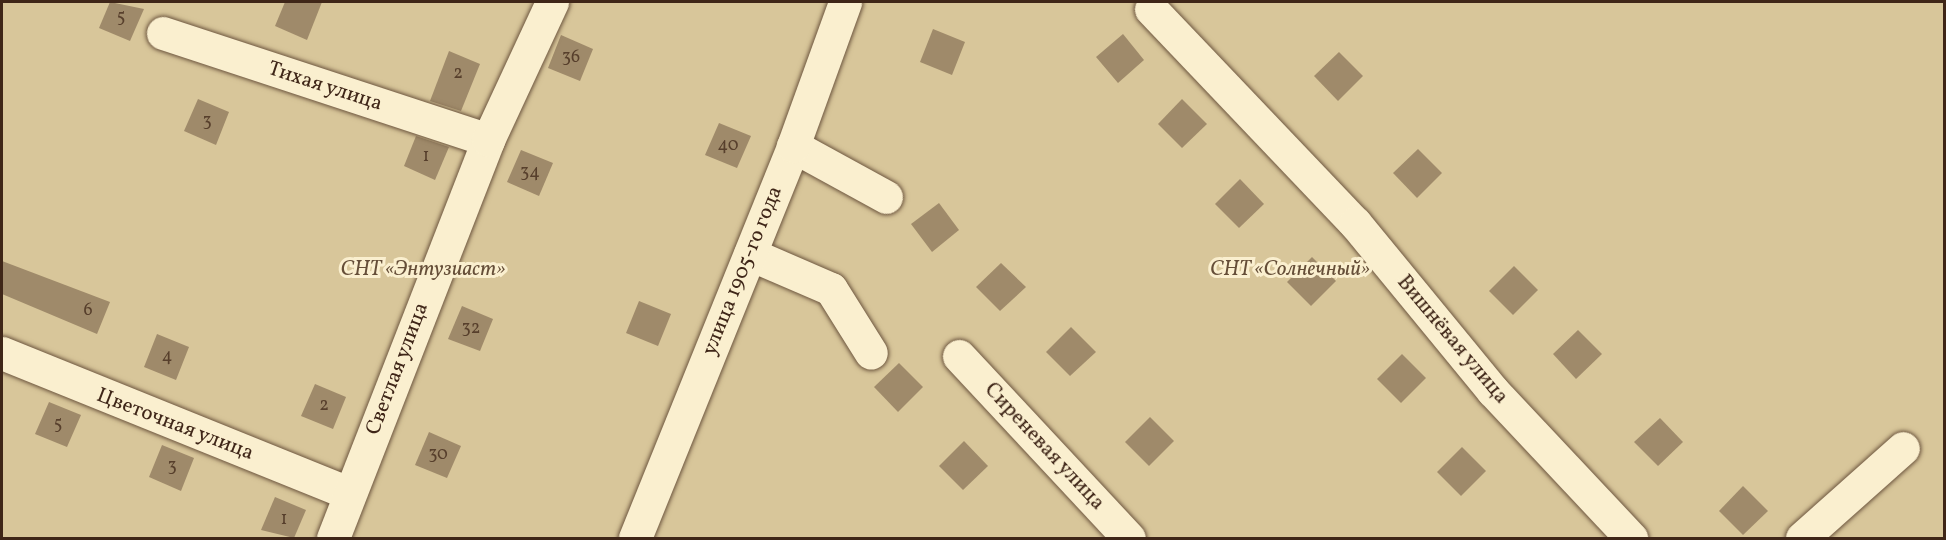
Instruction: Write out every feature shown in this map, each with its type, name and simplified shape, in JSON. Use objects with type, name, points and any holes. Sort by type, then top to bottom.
[{"type":"street","name":"Светлая улица","points":[[333,538],[488,140],[552,2]]},
{"type":"street","name":"улица 1905-го года","points":[[634,538],[794,146],[845,2]]},
{"type":"street","name":"Вишнёвая улица","points":[[1151,9],[1355,223],[1493,391],[1631,538]]},
{"type":"street","name":"Тихая улица","points":[[163,33],[488,140]]},
{"type":"street","points":[[794,146],[886,197]]},
{"type":"street","points":[[750,254],[831,289],[871,353]]},
{"type":"street","name":"Цветочная улица","points":[[2,353],[349,493]]},
{"type":"street","name":"Сиреневая улица","points":[[959,356],[1129,538]]},
{"type":"street","points":[[1802,538],[1903,448]]},
{"type":"green space","points":[[2,2],[1944,2],[1944,538],[2,538]]},
{"type":"building","points":[[110,2],[144,9],[130,41],[99,28]]},
{"type":"building","points":[[285,2],[322,2],[307,40],[275,26]]},
{"type":"building","points":[[933,29],[965,42],[952,75],[920,62]]},
{"type":"building","points":[[1123,34],[1144,60],[1118,83],[1096,57]]},
{"type":"building","points":[[561,35],[593,49],[580,81],[548,68]]},
{"type":"building","points":[[449,51],[480,64],[461,111],[430,101]]},
{"type":"building","points":[[1339,52],[1363,76],[1338,101],[1314,76]]},
{"type":"building","points":[[198,99],[229,112],[216,145],[184,131]]},
{"type":"building","points":[[1182,99],[1207,124],[1182,148],[1158,124]]},
{"type":"building","points":[[719,123],[751,136],[737,168],[705,155]]},
{"type":"building","points":[[416,136],[449,147],[435,180],[404,166]]},
{"type":"building","points":[[1418,149],[1442,173],[1417,198],[1393,173]]},
{"type":"building","points":[[521,150],[553,163],[539,196],[507,182]]},
{"type":"building","points":[[1240,179],[1264,204],[1239,228],[1215,204]]},
{"type":"building","points":[[939,203],[959,230],[932,252],[911,224]]},
{"type":"building","points":[[1312,257],[1336,281],[1311,306],[1287,282]]},
{"type":"building","points":[[2,261],[110,302],[97,334],[2,294]]},
{"type":"building","points":[[1001,263],[1026,287],[1000,311],[976,287]]},
{"type":"building","points":[[1514,266],[1538,290],[1513,315],[1489,291]]},
{"type":"building","points":[[639,301],[671,314],[658,346],[626,333]]},
{"type":"building","points":[[462,306],[493,319],[480,351],[448,339]]},
{"type":"building","points":[[1071,327],[1096,352],[1070,376],[1046,352]]},
{"type":"building","points":[[1578,330],[1602,354],[1576,379],[1553,354]]},
{"type":"building","points":[[157,334],[189,347],[176,380],[144,367]]},
{"type":"building","points":[[1402,354],[1426,378],[1401,403],[1377,379]]},
{"type":"building","points":[[899,363],[923,387],[898,412],[874,387]]},
{"type":"building","points":[[315,384],[346,397],[333,429],[301,416]]},
{"type":"building","points":[[49,402],[81,415],[67,447],[35,434]]},
{"type":"building","points":[[1150,417],[1174,441],[1149,466],[1125,442]]},
{"type":"building","points":[[1660,418],[1683,442],[1658,466],[1634,442]]},
{"type":"building","points":[[429,432],[461,446],[447,478],[415,465]]},
{"type":"building","points":[[964,441],[988,466],[963,490],[939,466]]},
{"type":"building","points":[[162,445],[194,458],[181,491],[149,477]]},
{"type":"building","points":[[1462,447],[1486,471],[1461,496],[1437,472]]},
{"type":"building","points":[[1743,486],[1768,511],[1743,535],[1719,511]]},
{"type":"building","points":[[275,497],[306,510],[294,538],[261,530]]},
{"type":"park label","name":"СНТ «Энтузиаст»","points":[[423,270]]},
{"type":"park label","name":"СНТ «Солнечный»","points":[[1290,270]]}]
